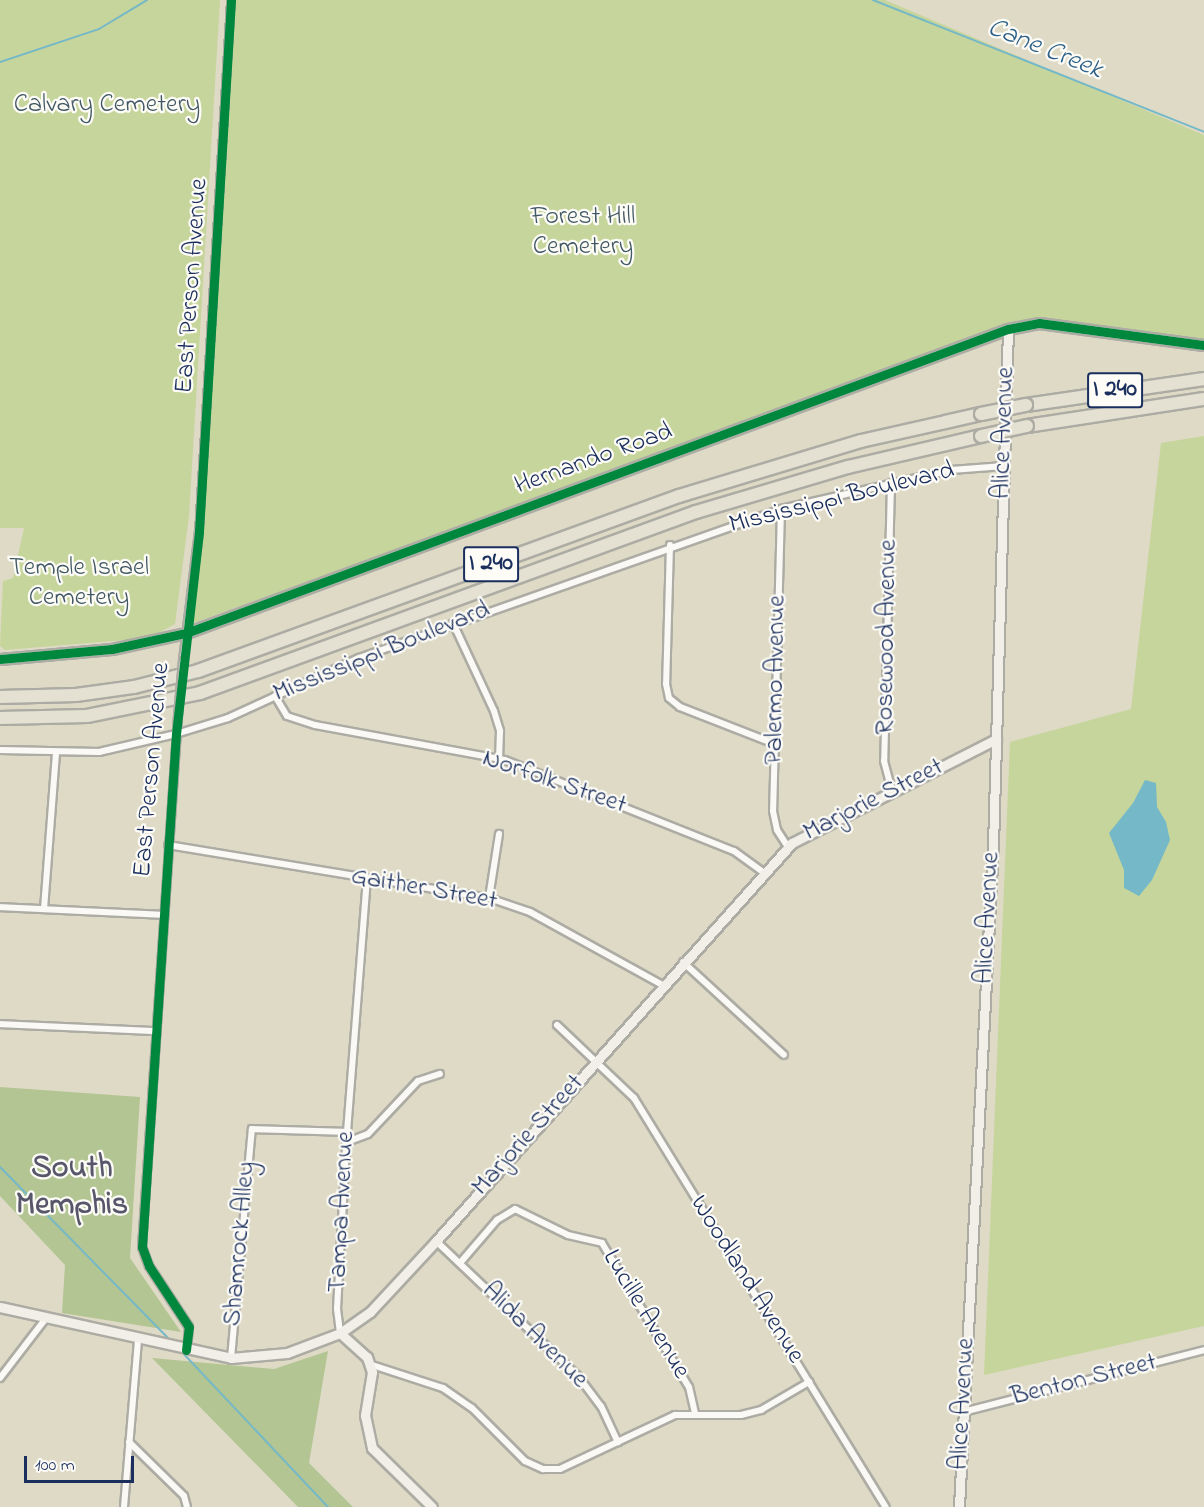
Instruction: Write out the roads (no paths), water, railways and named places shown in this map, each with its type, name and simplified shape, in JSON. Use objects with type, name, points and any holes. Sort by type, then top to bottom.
[{"type":"highway","name":"I 240","points":[[0,697],[76,695],[134,687],[189,673],[679,496],[861,441],[1026,405],[1204,379]]},
{"type":"highway","name":"I 240","points":[[0,718],[87,716],[200,693],[696,512],[848,467],[1027,426],[1204,399]]},
{"type":"street","name":"East Person Avenue","points":[[186,1350],[189,1327],[149,1266],[142,1247],[176,734],[198,531],[231,0]]},
{"type":"street","name":"Hernando Road","points":[[0,659],[112,648],[186,633],[1008,329],[1039,323],[1204,345]]},
{"type":"street","name":"Alice Avenue","points":[[959,1507],[996,739],[1008,329]]},
{"type":"street","name":"Mississippi Boulevard","points":[[0,750],[56,753],[99,752],[176,734],[228,718],[359,658],[453,623],[670,545],[781,509],[951,470],[1004,466]]},
{"type":"street","name":"Rosewood Avenue","points":[[891,483],[884,761],[892,790]]},
{"type":"street","name":"Palermo Avenue","points":[[781,509],[774,821],[788,847]]},
{"type":"street","points":[[670,545],[666,680],[669,698],[680,707],[775,744]]},
{"type":"street","points":[[453,623],[494,711],[500,731],[499,759]]},
{"type":"street","name":"Norfolk Street","points":[[275,696],[287,716],[315,725],[499,759],[734,851],[763,872]]},
{"type":"street","name":"Marjorie Street","points":[[0,1307],[138,1340],[231,1358],[287,1353],[340,1333],[370,1311],[436,1241],[662,985],[788,847],[892,790],[996,739]]},
{"type":"street","points":[[44,909],[56,753]]},
{"type":"street","points":[[489,898],[499,834]]},
{"type":"street","name":"Gaither Street","points":[[168,845],[489,898],[530,912],[662,985]]},
{"type":"street","name":"Tampa Avenue","points":[[340,1333],[337,1309],[347,1132],[367,879]]},
{"type":"street","points":[[0,907],[163,915]]},
{"type":"street","points":[[683,962],[784,1055]]},
{"type":"street","points":[[0,1024],[155,1031]]},
{"type":"street","name":"Woodland Avenue","points":[[557,1025],[634,1098],[886,1507]]},
{"type":"street","points":[[347,1142],[368,1134],[418,1081],[440,1074]]},
{"type":"street","name":"Shamrock Alley","points":[[231,1358],[252,1129],[347,1132]]},
{"type":"street","name":"Lucille Avenue","points":[[460,1263],[497,1220],[515,1209],[568,1234],[602,1243],[689,1387],[695,1413]]},
{"type":"street","name":"Alida Avenue","points":[[436,1241],[578,1376],[601,1406],[618,1442]]},
{"type":"street","points":[[0,1378],[46,1318]]},
{"type":"street","points":[[340,1333],[367,1357],[372,1372],[365,1415],[372,1448],[432,1507]]},
{"type":"street","points":[[124,1507],[138,1340]]},
{"type":"street","name":"Benton Street","points":[[963,1412],[1204,1350]]},
{"type":"street","points":[[369,1364],[443,1388],[472,1408],[525,1461],[543,1469],[560,1469],[675,1415],[695,1413],[741,1415],[761,1410],[809,1382]]},
{"type":"street","points":[[129,1442],[184,1496],[187,1507]]},
{"type":"water","points":[[1145,780],[1156,783],[1157,807],[1166,822],[1170,840],[1152,880],[1139,896],[1124,888],[1124,870],[1109,833],[1133,803]]},
{"type":"waterway","points":[[0,62],[99,29],[147,0]]},
{"type":"waterway","name":"Cane Creek","points":[[873,0],[1204,132]]},
{"type":"waterway","points":[[0,1167],[172,1342]]},
{"type":"waterway","points":[[180,1350],[328,1507]]},
{"type":"district","name":"South Memphis","points":[[72,1188]]},
{"type":"park label","name":"Calvary Cemetery","points":[[107,106]]},
{"type":"park label","name":"Forest Hill Cemetery","points":[[583,233]]},
{"type":"park label","name":"Temple Israel Cemetery","points":[[79,584]]}]
